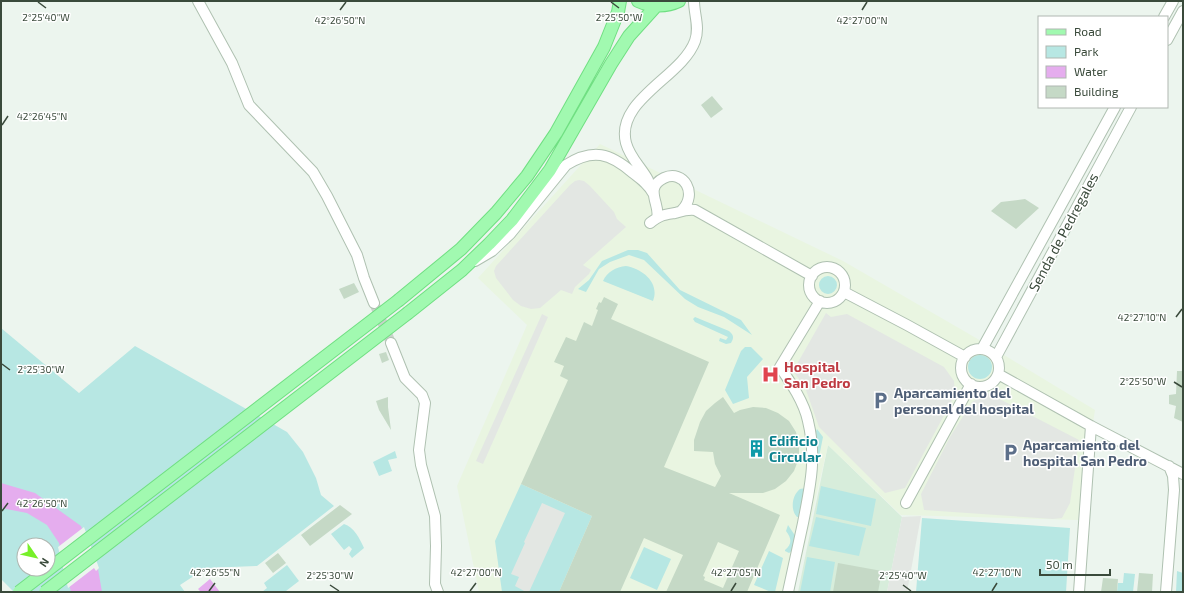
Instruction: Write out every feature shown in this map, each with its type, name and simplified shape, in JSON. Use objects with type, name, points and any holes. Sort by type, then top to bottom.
[{"type":"main road","points":[[20,592],[399,300],[461,249],[496,213],[527,176],[556,133],[604,47],[618,12],[620,1]]},
{"type":"main road","points":[[638,1],[645,4],[658,6],[676,2]]},
{"type":"main road","points":[[45,592],[462,270],[512,220],[533,194],[562,150],[611,64],[629,36],[658,6]]},
{"type":"street","points":[[198,1],[232,63],[249,104],[315,176],[357,255],[374,303]]},
{"type":"street","points":[[647,177],[653,179],[675,177],[681,179],[689,188],[689,197],[686,206],[677,213],[664,214],[654,220],[658,212],[653,199],[653,193],[647,177],[635,162],[628,149],[624,135],[626,123],[632,111],[679,64],[690,50],[697,34],[697,20],[694,1]]},
{"type":"street","points":[[1165,16],[1173,1]]},
{"type":"street","points":[[676,2],[689,7],[693,11],[697,20]]},
{"type":"street","points":[[1168,38],[1183,11]]},
{"type":"street","points":[[982,349],[1114,108]]},
{"type":"street","name":"Senda de Pedregales","points":[[996,357],[1130,108]]},
{"type":"street","points":[[462,270],[492,251],[510,234],[566,165],[578,158],[596,154],[606,155],[615,159],[645,182],[653,193]]},
{"type":"street","points":[[653,193],[658,182],[664,178]]},
{"type":"street","points":[[689,197],[700,212]]},
{"type":"street","points":[[656,204],[665,212],[671,213]]},
{"type":"street","points":[[682,210],[688,209],[700,212],[812,276]]},
{"type":"street","points":[[825,267],[836,269],[844,277],[844,292],[836,300],[831,302],[820,301],[810,290],[810,281],[812,276],[819,268],[825,267]]},
{"type":"street","points":[[844,292],[965,357]]},
{"type":"street","points":[[788,592],[811,482],[814,458],[809,422],[806,412],[780,367],[820,301]]},
{"type":"street","points":[[391,345],[405,378],[422,395],[425,403],[425,412],[420,432],[419,450],[421,465],[435,516],[435,584],[438,592]]},
{"type":"street","points":[[982,349],[990,352],[996,357],[999,368],[998,374],[995,380],[990,384],[977,386],[971,384],[965,379],[962,372],[962,364],[969,352],[982,349]]},
{"type":"street","points":[[998,374],[1091,426],[1183,474]]},
{"type":"street","points":[[906,503],[971,384]]},
{"type":"street","points":[[1079,592],[1091,426]]},
{"type":"street","points":[[1166,592],[1174,490],[1173,476],[1169,466]]},
{"type":"shaded area","name":"Hospital San Pedro","points":[[600,144],[843,261],[976,338],[1095,410],[1078,520],[901,515],[828,445],[794,592],[479,592],[457,486],[527,325],[478,278]]},
{"type":"shaded area","points":[[579,180],[584,181],[590,186],[614,212],[617,219],[626,227],[583,265],[591,270],[589,274],[575,287],[572,294],[561,290],[540,308],[531,309],[521,306],[513,300],[496,278],[494,271],[496,266],[570,185]]},
{"type":"shaded area","name":"Aparcamiento del personal del hospital","points":[[826,313],[831,317],[847,314],[944,367],[954,381],[955,394],[905,488],[885,493],[819,427],[805,387],[793,371]]},
{"type":"shaded area","points":[[542,314],[548,317],[483,464],[476,461]]},
{"type":"shaded area","name":"Aparcamiento del hospital San Pedro","points":[[988,393],[1079,440],[1070,503],[1062,518],[1053,519],[924,510],[921,494],[950,437],[972,402]]},
{"type":"shaded area","points":[[828,445],[902,517],[887,592],[798,592]]},
{"type":"shaded area","points":[[542,503],[565,513],[529,592],[526,592],[515,586],[519,577],[511,574]]},
{"type":"shaded area","points":[[921,516],[907,592],[887,592],[902,517]]},
{"type":"green space","points":[[628,250],[638,250],[647,253],[680,290],[741,320],[752,335],[724,317],[698,307],[685,299],[644,260],[629,255],[610,262],[599,269],[586,292],[578,289],[589,280],[602,261]]},
{"type":"green space","points":[[626,266],[638,270],[652,283],[655,294],[653,301],[603,281],[612,270]]},
{"type":"green space","points":[[828,276],[834,279],[837,285],[834,291],[828,294],[822,291],[819,285],[822,279]]},
{"type":"green space","points":[[695,317],[729,331],[732,334],[733,340],[731,343],[726,344],[719,341],[720,338],[726,340],[728,337],[695,322],[693,319]]},
{"type":"green space","points":[[1,328],[79,393],[135,346],[287,432],[303,452],[316,478],[321,495],[334,506],[257,566],[206,568],[180,585],[185,592],[14,592],[1,579]]},
{"type":"green space","points":[[745,347],[751,347],[763,359],[747,377],[749,398],[733,404],[725,390],[741,351]]},
{"type":"green space","points":[[980,355],[985,356],[991,362],[991,372],[985,378],[980,379],[975,378],[969,372],[968,367],[969,362],[975,356]]},
{"type":"green space","points":[[817,429],[823,437],[819,457],[816,431]]},
{"type":"green space","points":[[395,451],[397,458],[388,460],[392,471],[379,476],[373,462]]},
{"type":"green space","points":[[521,484],[592,516],[559,592],[502,592],[495,541]]},
{"type":"green space","points":[[821,486],[876,499],[871,526],[816,514]]},
{"type":"green space","points":[[806,488],[799,517],[797,517],[793,511],[795,495],[800,489]]},
{"type":"green space","points":[[816,517],[866,528],[859,556],[809,546]]},
{"type":"green space","points":[[922,518],[1070,528],[1066,592],[916,592]]},
{"type":"green space","points":[[344,524],[351,528],[359,537],[364,548],[352,558],[349,554],[352,549],[349,546],[344,550],[331,534]]},
{"type":"green space","points":[[788,525],[796,537],[792,551],[789,553],[785,551],[790,543],[789,536],[786,531]]},
{"type":"green space","points":[[644,547],[671,559],[657,590],[630,578]]},
{"type":"green space","points":[[769,551],[783,558],[775,592],[771,592],[754,585]]},
{"type":"green space","points":[[807,557],[835,562],[830,592],[800,592]]},
{"type":"green space","points":[[287,565],[299,581],[286,591],[287,592],[262,592],[267,588],[264,583]]},
{"type":"green space","points":[[1177,571],[1183,573],[1183,592],[1176,592]]},
{"type":"green space","points":[[1124,573],[1135,574],[1133,592],[1117,592],[1118,583],[1123,583]]},
{"type":"water","points":[[1,483],[35,493],[81,526],[98,569],[102,592],[71,592],[59,543],[47,525],[27,513],[1,508]]},
{"type":"water","points":[[210,579],[220,592],[201,592],[198,589]]},
{"type":"pier","points":[[84,527],[99,568],[96,571],[94,568],[68,588],[58,547]]},
{"type":"building","points":[[712,96],[723,109],[711,118],[701,105]]},
{"type":"building","points":[[1025,199],[1039,208],[1016,229],[991,211],[1001,202]]},
{"type":"building","points":[[354,283],[359,292],[344,299],[339,289]]},
{"type":"building","points":[[604,297],[618,304],[611,319],[709,362],[664,467],[715,487],[721,476],[715,464],[713,452],[694,451],[694,440],[700,422],[706,411],[723,397],[734,413],[753,407],[766,408],[778,413],[789,421],[796,432],[799,445],[799,458],[794,471],[786,481],[775,489],[763,493],[729,493],[780,515],[747,592],[666,592],[683,555],[644,538],[620,592],[559,592],[592,516],[521,484],[568,380],[560,376],[564,366],[554,362],[566,337],[576,341],[584,322],[592,326],[598,310],[596,309],[599,302],[601,303]],"holes":[[[718,542],[739,551],[723,588],[704,580],[705,577],[703,576]]]},
{"type":"building","points":[[386,352],[389,360],[382,363],[379,354]]},
{"type":"building","points":[[1177,371],[1183,371],[1183,422],[1174,418],[1176,406],[1169,404],[1169,395],[1176,394]]},
{"type":"building","points":[[388,397],[391,430],[379,410],[376,401]]},
{"type":"building","points":[[340,505],[352,514],[310,546],[301,535]]},
{"type":"building","points":[[278,553],[286,563],[273,573],[265,563]]},
{"type":"building","points":[[838,563],[882,571],[878,592],[833,592]]},
{"type":"building","points":[[1139,573],[1153,574],[1152,592],[1137,592]]},
{"type":"building","points":[[1103,578],[1118,579],[1117,592],[1101,592]]},
{"type":"tunnel","points":[[374,303],[391,343]]},
{"type":"place","name":"Hospital San Pedro","points":[[771,374]]},
{"type":"place","name":"Aparcamiento del personal del hospital","points":[[881,400]]},
{"type":"place","name":"Edificio Circular","points":[[756,448]]},
{"type":"place","name":"Aparcamiento del hospital San Pedro","points":[[1010,452]]}]
